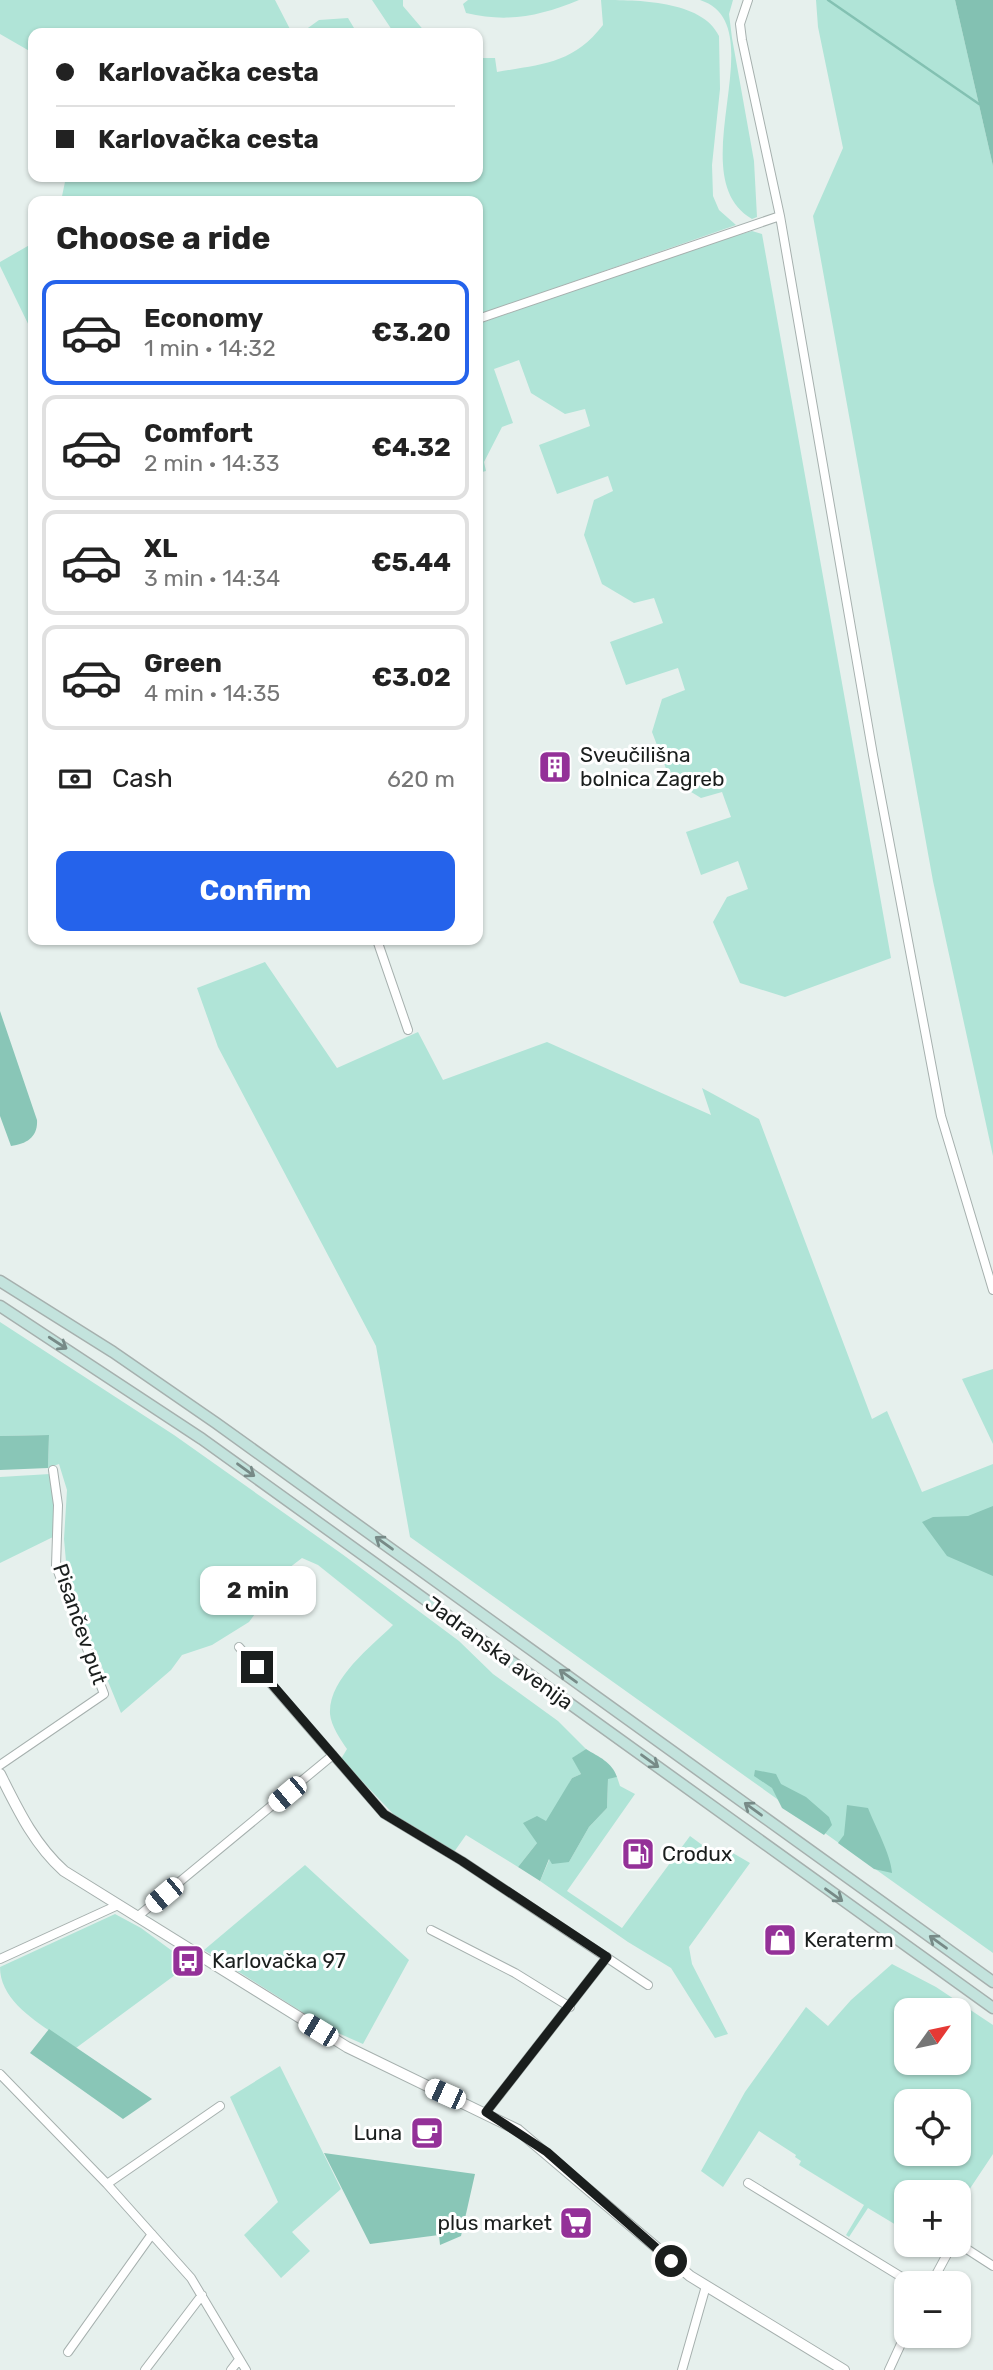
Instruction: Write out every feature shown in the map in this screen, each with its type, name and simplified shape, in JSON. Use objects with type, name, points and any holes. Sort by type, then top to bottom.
[{"type":"main road","name":"Jadranska avenija","points":[[0,1281],[113,1352],[216,1423],[993,1982]]},
{"type":"main road","name":"Jadranska avenija","points":[[0,1306],[202,1439],[993,2008]]},
{"type":"street","points":[[748,0],[741,17],[741,32],[780,216],[870,741],[940,1116],[993,1290]]},
{"type":"street","points":[[483,317],[780,216]]},
{"type":"street","points":[[379,945],[408,1030]]},
{"type":"street","name":"Pisančev put","points":[[0,1765],[104,1694],[56,1566],[58,1505],[53,1470]]},
{"type":"street","points":[[239,1647],[384,1814],[462,1861],[649,1985]]},
{"type":"street","points":[[137,1917],[333,1755]]},
{"type":"street","points":[[0,1774],[43,1851],[64,1871],[347,2047],[486,2112],[547,2152],[652,2246],[706,2286],[844,2370]]},
{"type":"street","points":[[0,1959],[118,1905]]},
{"type":"street","points":[[430,1930],[515,1973],[570,2007]]},
{"type":"street","points":[[486,2112],[607,1957]]},
{"type":"street","points":[[0,2074],[107,2183],[191,2277],[238,2361],[246,2370]]},
{"type":"street","points":[[0,2090],[8,2084]]},
{"type":"street","points":[[107,2183],[220,2106]]},
{"type":"street","points":[[748,2183],[894,2272]]},
{"type":"street","points":[[68,2352],[152,2234]]},
{"type":"street","points":[[971,2252],[993,2266]]},
{"type":"street","points":[[682,2370],[706,2286]]},
{"type":"street","points":[[145,2370],[202,2295]]},
{"type":"street","points":[[889,2370],[899,2348]]},
{"type":"street","points":[[231,2370],[238,2361]]},
{"type":"shaded area","points":[[0,0],[275,0],[289,28],[28,28],[28,50],[0,34]]},
{"type":"shaded area","points":[[372,0],[403,0],[403,6],[422,28],[391,28]]},
{"type":"shaded area","points":[[468,0],[579,0],[537,14],[496,17],[466,13],[463,4]]},
{"type":"shaded area","points":[[601,0],[649,2],[667,4],[698,15],[710,24],[719,36],[720,89],[712,165],[713,196],[719,210],[736,225],[483,313],[483,196],[62,196],[65,182],[483,182],[483,58],[495,58],[497,72],[542,64],[580,48],[603,25]]},
{"type":"shaded area","points":[[700,0],[733,0],[729,14],[732,38],[754,161],[757,217],[752,219],[732,198],[723,170],[723,137],[731,69],[730,39],[721,15]]},
{"type":"shaded area","points":[[816,0],[955,0],[993,166],[993,1156],[933,881],[813,216],[843,148],[818,27]]},
{"type":"shaded area","points":[[955,0],[993,0],[993,166]]},
{"type":"shaded area","points":[[348,18],[354,28],[308,28],[319,20]]},
{"type":"shaded area","points":[[752,231],[762,234],[891,958],[785,997],[740,983],[713,922],[727,897],[748,889],[738,861],[701,875],[686,832],[731,817],[722,792],[701,798],[670,779],[652,732],[662,699],[685,690],[678,668],[626,685],[610,642],[663,623],[654,598],[634,603],[602,584],[584,535],[594,500],[613,491],[608,476],[557,494],[539,445],[590,426],[585,409],[565,414],[531,393],[519,360],[494,369],[513,423],[502,427],[484,462],[486,471],[483,472],[483,322],[709,243]]},
{"type":"shaded area","points":[[28,246],[28,324],[0,266],[0,262]]},
{"type":"shaded area","points":[[265,962],[337,1068],[418,1032],[443,1080],[547,1042],[711,1115],[702,1088],[759,1119],[872,1419],[887,1411],[922,1492],[993,1464],[993,1953],[410,1537],[376,1346],[218,1047],[197,988]]},
{"type":"shaded area","points":[[0,1011],[37,1120],[36,1131],[30,1139],[11,1146],[0,1116]]},
{"type":"shaded area","points":[[0,1322],[174,1435],[342,1554],[459,1641],[493,1674],[558,1721],[586,1749],[573,1758],[581,1774],[572,1778],[537,1843],[518,1867],[466,1835],[454,1852],[398,1819],[341,1759],[347,1749],[334,1728],[330,1714],[336,1688],[352,1665],[393,1625],[318,1565],[302,1558],[289,1568],[249,1622],[212,1645],[182,1655],[171,1670],[121,1713],[68,1584],[64,1539],[67,1490],[59,1464],[48,1468],[49,1435],[0,1436]]},
{"type":"shaded area","points":[[993,1369],[993,1444],[962,1379]]},
{"type":"shaded area","points":[[49,1435],[48,1468],[0,1470],[0,1436]]},
{"type":"shaded area","points":[[50,1474],[54,1497],[53,1537],[0,1563],[0,1477]]},
{"type":"shaded area","points":[[993,1506],[993,1576],[947,1556],[922,1522],[933,1517],[968,1516]]},
{"type":"shaded area","points":[[586,1749],[608,1764],[617,1777],[608,1779],[607,1808],[589,1827],[569,1862],[552,1864],[549,1859],[540,1881],[518,1867],[537,1843],[523,1823],[537,1816],[546,1821],[572,1778],[581,1774],[572,1758]]},
{"type":"shaded area","points":[[755,1770],[776,1774],[781,1784],[806,1797],[829,1817],[832,1825],[824,1835],[782,1808],[772,1788],[754,1776]]},
{"type":"shaded area","points":[[617,1777],[620,1786],[635,1794],[567,1891],[622,1928],[690,1836],[709,1850],[726,1849],[750,1863],[689,1947],[692,1964],[728,2034],[715,2038],[671,1968],[628,1942],[540,1881],[550,1858],[569,1862],[589,1827],[607,1808],[608,1778]]},
{"type":"shaded area","points":[[847,1805],[868,1808],[886,1849],[892,1873],[874,1869],[838,1843],[844,1835]]},
{"type":"shaded area","points":[[305,1865],[409,1960],[363,2044],[329,2029],[204,1950]]},
{"type":"shaded area","points":[[115,1914],[141,1928],[190,1964],[76,2048],[39,2024],[16,2004],[2,1981],[0,1967]]},
{"type":"shaded area","points":[[892,1964],[952,1998],[894,1998],[894,2076],[971,2076],[971,2010],[993,2025],[993,2154],[971,2187],[971,2180],[894,2180],[894,2224],[868,2208],[849,2237],[846,2235],[864,2205],[799,2165],[801,2161],[796,2155],[759,2131],[723,2187],[701,2171],[745,2092],[806,2007],[828,2026],[851,2000]]},
{"type":"shaded area","points":[[49,2029],[152,2099],[123,2119],[30,2053]]},
{"type":"shaded area","points":[[280,2066],[341,2189],[292,2232],[310,2251],[281,2278],[244,2235],[278,2202],[230,2097]]},
{"type":"shaded area","points":[[324,2153],[475,2174],[461,2236],[440,2245],[439,2235],[370,2244]]},
{"type":"waterway","points":[[828,0],[979,104]]},
{"type":"place","name":"Sveučilišna bolnica Zagreb","points":[[555,767]]},
{"type":"place","name":"Crodux","points":[[638,1854]]},
{"type":"place","name":"Keraterm","points":[[780,1940]]},
{"type":"place","name":"Karlovačka 97","points":[[188,1961]]},
{"type":"place","name":"Luna","points":[[427,2133]]},
{"type":"place","name":"plus market","points":[[576,2223]]},
{"type":"route","points":[[257,1667],[384,1814],[462,1861],[607,1957],[486,2112],[518,2130],[547,2152],[671,2261]]}]
